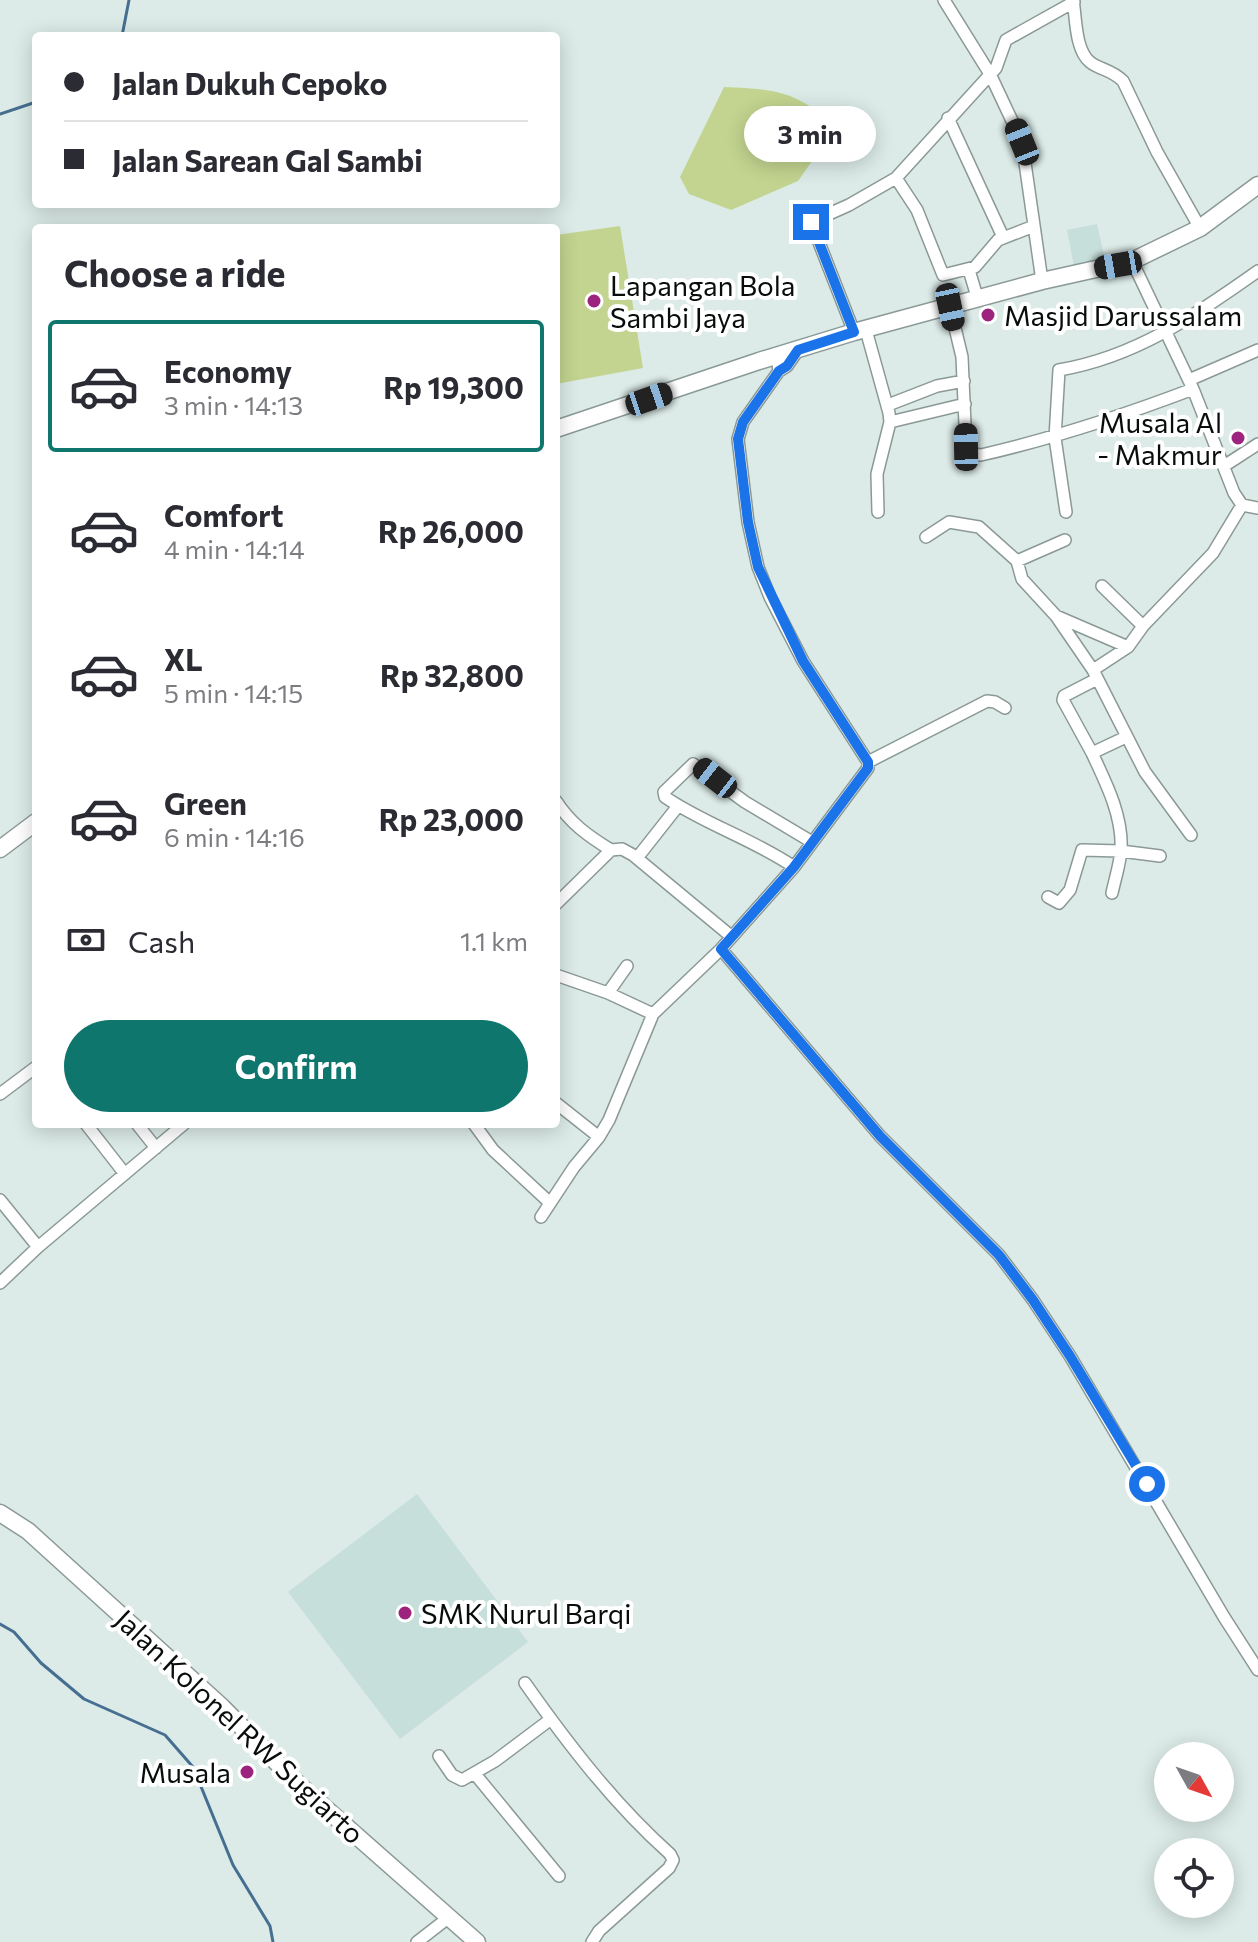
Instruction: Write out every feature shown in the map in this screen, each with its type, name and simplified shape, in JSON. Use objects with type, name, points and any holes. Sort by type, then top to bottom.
[{"type":"main road","points":[[560,428],[778,364],[798,350],[860,331],[1042,281],[1132,261],[1200,228],[1258,186]]},
{"type":"main road","points":[[0,849],[32,825]]},
{"type":"main road","name":"Jalan Kolonel RW Sugiarto","points":[[0,1513],[28,1531],[222,1707],[299,1785],[477,1942]]},
{"type":"street","points":[[944,0],[990,74],[1022,142],[1042,281]]},
{"type":"street","points":[[878,512],[877,474],[890,422],[888,405],[869,347],[811,222],[896,178],[998,65],[1004,44],[1011,35],[1074,1],[1076,23],[1086,59],[1115,73],[1123,81],[1157,152],[1200,228]]},
{"type":"street","points":[[948,118],[1003,237]]},
{"type":"street","points":[[896,178],[917,210],[941,273],[946,276],[969,270],[979,264],[1003,237],[1034,226]]},
{"type":"street","points":[[1132,261],[1191,384],[1234,493],[1242,505],[1258,508]]},
{"type":"street","points":[[969,270],[978,300]]},
{"type":"street","points":[[1066,512],[1055,438],[1059,370],[1107,358],[1166,333],[1258,271]]},
{"type":"street","points":[[950,307],[962,357],[966,447],[973,454],[981,455],[1055,438],[1102,424],[1258,350]]},
{"type":"street","points":[[778,364],[743,422],[738,439],[748,522],[758,567],[803,661],[868,762]]},
{"type":"street","points":[[888,405],[937,386],[964,381]]},
{"type":"street","points":[[890,422],[965,404]]},
{"type":"street","points":[[1224,466],[1258,444]]},
{"type":"street","points":[[1112,893],[1121,851],[1121,826],[1108,786],[1063,700],[1064,696],[1128,647],[1143,626],[1213,553],[1242,505]]},
{"type":"street","points":[[926,537],[949,522],[970,524],[979,527],[1017,561],[1022,579],[1056,616],[1095,674],[1145,772],[1191,835]]},
{"type":"street","points":[[1017,561],[1065,540]]},
{"type":"street","points":[[1038,553],[1050,562]]},
{"type":"street","points":[[1102,586],[1143,626]]},
{"type":"street","points":[[1056,616],[1128,647]]},
{"type":"street","points":[[541,1217],[599,1137],[653,1014],[721,949],[794,867],[863,777],[868,762],[987,701],[1005,708]]},
{"type":"street","points":[[1092,753],[1126,737]]},
{"type":"street","points":[[794,867],[738,834],[678,806],[665,797],[664,792],[693,764],[745,802],[812,842]]},
{"type":"street","points":[[637,858],[678,806]]},
{"type":"street","points":[[560,807],[589,837],[611,850],[622,849],[637,858],[732,937]]},
{"type":"street","points":[[560,900],[611,850]]},
{"type":"street","points":[[1048,897],[1059,903],[1066,896],[1082,850],[1160,856]]},
{"type":"street","points":[[721,949],[880,1136],[999,1255],[1033,1300],[1070,1356],[1258,1670]]},
{"type":"street","points":[[608,993],[627,966]]},
{"type":"street","points":[[560,976],[608,993],[653,1014]]},
{"type":"street","points":[[0,1094],[32,1070]]},
{"type":"street","points":[[560,1106],[599,1137]]},
{"type":"street","points":[[89,1128],[125,1174]]},
{"type":"street","points":[[140,1128],[156,1148]]},
{"type":"street","points":[[0,1283],[179,1128]]},
{"type":"street","points":[[477,1128],[493,1150],[549,1202]]},
{"type":"street","points":[[0,1200],[38,1247]]},
{"type":"street","points":[[525,1683],[582,1760],[673,1860],[669,1868],[599,1931],[592,1942]]},
{"type":"street","points":[[439,1756],[456,1779],[462,1780],[475,1774],[551,1719]]},
{"type":"street","points":[[475,1774],[559,1876]]},
{"type":"street","points":[[417,1942],[448,1918]]},
{"type":"shaded area","points":[[1097,224],[1106,264],[1075,272],[1067,230]]},
{"type":"shaded area","name":"SMK Nurul Barqi","points":[[417,1494],[528,1642],[400,1739],[288,1592]]},
{"type":"green space","points":[[724,87],[784,94],[809,106],[836,127],[798,181],[731,210],[689,194],[680,177]]},
{"type":"green space","name":"Lapangan Bola Sambi Jaya","points":[[620,226],[643,368],[560,383],[560,234]]},
{"type":"waterway","points":[[123,32],[129,0]]},
{"type":"waterway","points":[[0,114],[32,103]]},
{"type":"waterway","points":[[0,1624],[14,1632],[41,1663],[84,1699],[165,1735],[193,1767],[233,1865],[270,1926],[273,1942]]},
{"type":"place","name":"Lapangan Bola Sambi Jaya","points":[[594,301]]},
{"type":"place","name":"Masjid Darussalam","points":[[988,315]]},
{"type":"place","name":"Musala Al - Makmur","points":[[1238,438]]},
{"type":"place","name":"SMK Nurul Barqi","points":[[405,1613]]},
{"type":"place","name":"Musala","points":[[247,1772]]},
{"type":"route","points":[[811,222],[854,332],[798,350],[787,366],[779,371],[743,422],[738,439],[741,474],[758,567],[770,597],[803,661],[868,762],[868,768],[794,867],[721,949],[880,1136],[999,1255],[1070,1356],[1147,1484]]}]
